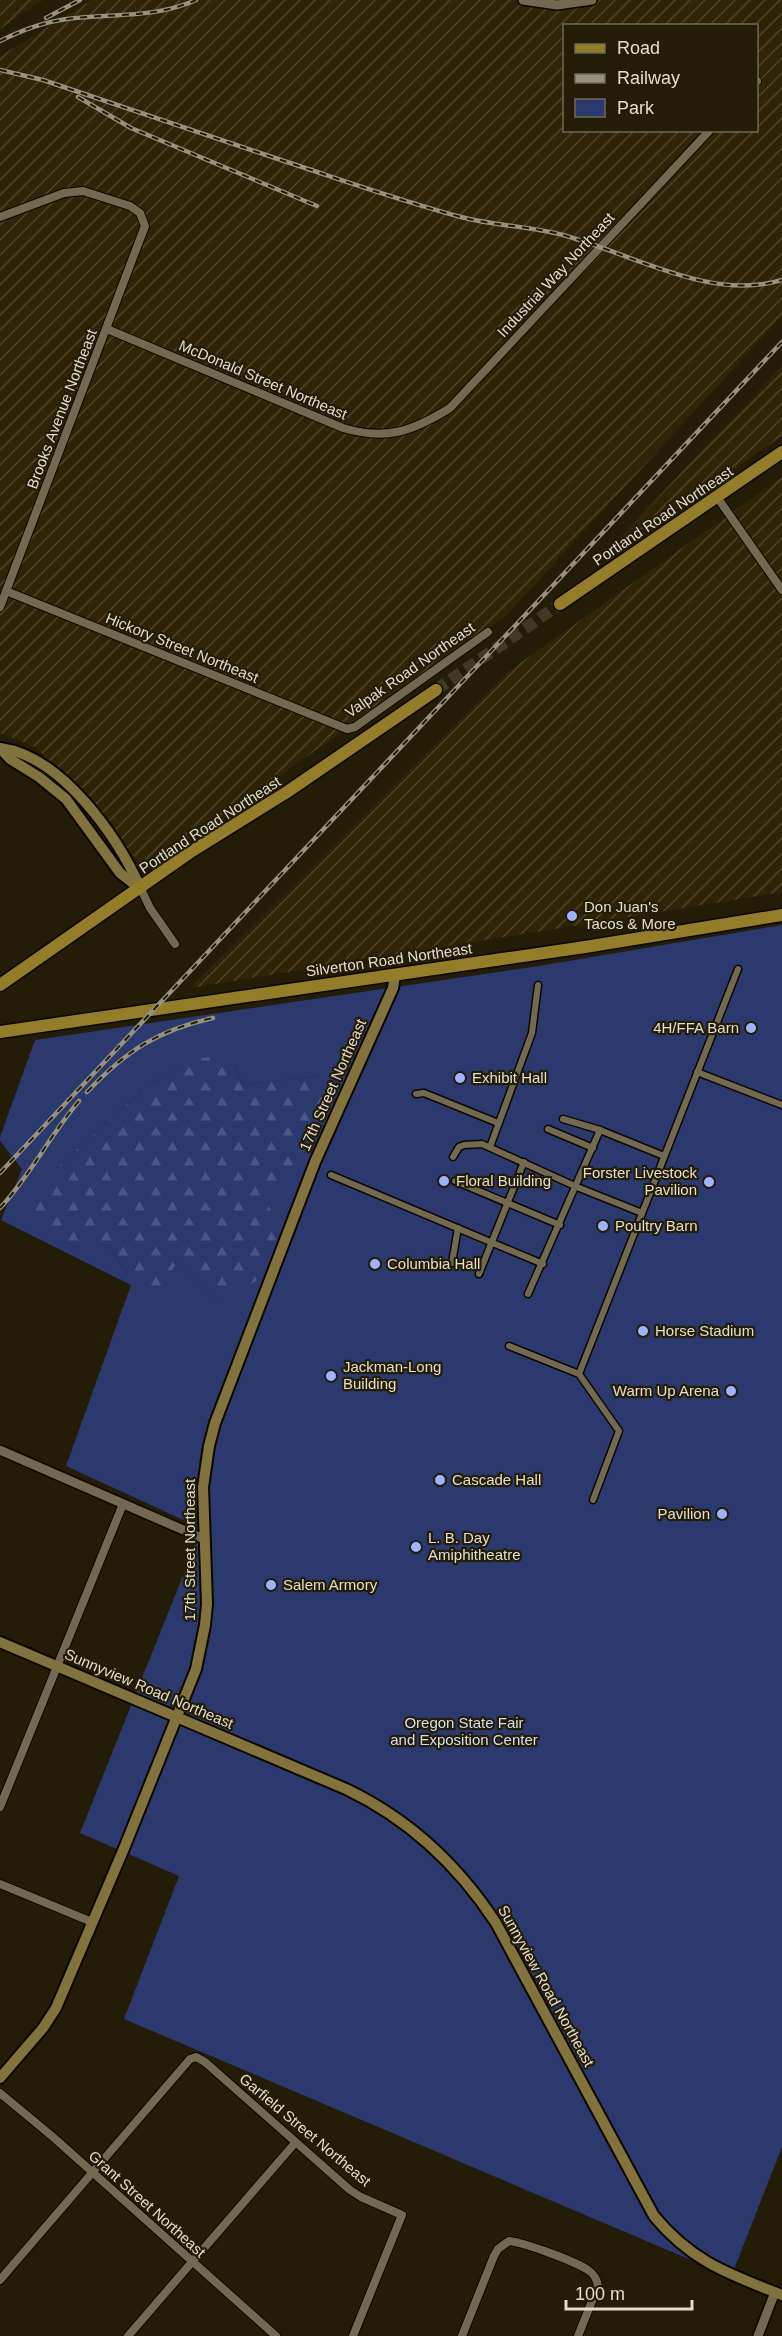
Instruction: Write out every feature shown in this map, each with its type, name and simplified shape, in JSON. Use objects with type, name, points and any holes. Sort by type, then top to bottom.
[{"type":"main road","name":"Portland Road Northeast","points":[[560,604],[782,452]]},
{"type":"main road","name":"Portland Road Northeast","points":[[0,985],[189,853],[287,792],[436,690]]},
{"type":"main road","points":[[0,748],[13,750],[34,759],[72,788],[130,864],[141,888],[120,873],[66,799],[39,777],[10,759],[0,748]]},
{"type":"main road","name":"Silverton Road Northeast","points":[[0,1032],[585,947],[782,915]]},
{"type":"main road","name":"17th Street Northeast","points":[[0,2078],[43,2028],[56,2008],[196,1670],[205,1625],[207,1573],[204,1539],[204,1477],[209,1446],[218,1415],[315,1162],[393,988],[395,975]]},
{"type":"main road","points":[[0,1025],[14,1029]]},
{"type":"main road","name":"Sunnyview Road Northeast","points":[[0,1642],[359,1795],[392,1815],[429,1843],[477,1893],[496,1923],[654,2216],[670,2235],[703,2261],[731,2275],[778,2293]]},
{"type":"street","points":[[523,0],[557,5],[592,0]]},
{"type":"street","name":"Industrial Way Northeast","points":[[413,428],[450,408],[708,132]]},
{"type":"street","name":"Brooks Avenue Northeast","points":[[0,217],[64,193],[83,190],[130,206],[144,219],[143,233],[0,607]]},
{"type":"street","name":"McDonald Street Northeast","points":[[107,329],[343,428],[382,434],[413,428]]},
{"type":"street","points":[[717,497],[782,590]]},
{"type":"street","name":"Hickory Street Northeast","points":[[6,591],[347,729]]},
{"type":"street","name":"Valpak Road Northeast","points":[[347,729],[355,727],[488,632]]},
{"type":"street","points":[[141,888],[150,908],[175,944]]},
{"type":"street","points":[[579,1374],[738,969]]},
{"type":"street","points":[[490,1148],[532,1033],[538,985]]},
{"type":"street","points":[[697,1072],[782,1105]]},
{"type":"street","points":[[416,1094],[424,1093],[498,1123]]},
{"type":"street","points":[[563,1119],[664,1156]]},
{"type":"street","points":[[548,1129],[593,1148]]},
{"type":"street","points":[[528,1294],[600,1131]]},
{"type":"street","points":[[453,1157],[459,1147],[474,1143],[642,1213]]},
{"type":"street","points":[[479,1274],[524,1162]]},
{"type":"street","points":[[331,1175],[543,1264]]},
{"type":"street","points":[[455,1181],[560,1225]]},
{"type":"street","points":[[452,1263],[458,1228]]},
{"type":"street","points":[[508,1346],[579,1374],[619,1431],[594,1500]]},
{"type":"street","points":[[0,1450],[204,1539]]},
{"type":"street","points":[[0,1808],[123,1504]]},
{"type":"street","points":[[0,1884],[92,1922]]},
{"type":"street","name":"Garfield Street Northeast","points":[[92,2173],[190,2059],[196,2057],[205,2062],[356,2195],[402,2215],[353,2336]]},
{"type":"street","name":"Grant Street Northeast","points":[[0,2093],[276,2336]]},
{"type":"street","points":[[128,2336],[295,2143]]},
{"type":"street","points":[[0,2280],[92,2173]]},
{"type":"street","points":[[462,2336],[498,2249],[509,2241],[517,2242],[588,2270],[597,2280],[596,2293],[578,2336]]},
{"type":"street","points":[[758,2336],[778,2293]]},
{"type":"shaded area","points":[[0,0],[43,0],[0,29]]},
{"type":"shaded area","points":[[92,0],[782,0],[782,316],[505,617],[146,870],[37,748],[0,733],[0,56]]},
{"type":"shaded area","points":[[782,366],[782,436],[593,566]]},
{"type":"shaded area","points":[[782,477],[782,892],[190,988],[509,671]]},
{"type":"green space","name":"Oregon State Fair and Exposition Center","points":[[782,925],[782,2147],[731,2277],[124,2019],[179,1876],[80,1833],[194,1548],[192,1524],[66,1466],[131,1285],[1,1220],[22,1169],[0,1141],[0,1137],[35,1040],[539,966]],"holes":[[[183,1064],[235,1064],[242,1085],[335,1074],[322,1102],[320,1119],[262,1194],[222,1303],[177,1263],[128,1275],[56,1168],[151,1083],[168,1076]]]},
{"type":"green space","points":[[218,1056],[235,1064],[242,1085],[335,1074],[322,1102],[320,1119],[284,1190],[262,1194],[281,1228],[260,1278],[222,1303],[177,1263],[157,1291],[128,1275],[112,1251],[51,1238],[26,1219],[56,1168],[151,1083],[168,1076],[182,1064]]},
{"type":"tunnel","points":[[436,690],[560,604]]},
{"type":"railway","points":[[46,18],[80,0]]},
{"type":"railway","points":[[0,41],[32,27],[58,20],[148,13],[196,0]]},
{"type":"railway","points":[[0,70],[43,80],[372,190],[461,217],[563,235],[699,280],[727,285],[755,285],[782,280]]},
{"type":"railway","points":[[78,97],[131,128],[317,206]]},
{"type":"railway","points":[[0,1173],[782,342]]},
{"type":"railway","points":[[87,1092],[115,1065],[144,1044],[176,1029],[213,1018]]},
{"type":"railway","points":[[0,1208],[21,1183],[79,1101]]},
{"type":"place","name":"Don Juan's Tacos & More","points":[[572,916]]},
{"type":"place","name":"4H/FFA Barn","points":[[751,1028]]},
{"type":"place","name":"Exhibit Hall","points":[[460,1078]]},
{"type":"place","name":"Floral Building","points":[[444,1181]]},
{"type":"place","name":"Forster Livestock Pavilion","points":[[709,1182]]},
{"type":"place","name":"Poultry Barn","points":[[603,1226]]},
{"type":"place","name":"Columbia Hall","points":[[375,1264]]},
{"type":"place","name":"Horse Stadium","points":[[643,1331]]},
{"type":"place","name":"Jackman-Long Building","points":[[331,1376]]},
{"type":"place","name":"Warm Up Arena","points":[[731,1391]]},
{"type":"place","name":"Cascade Hall","points":[[440,1480]]},
{"type":"place","name":"Pavilion","points":[[722,1514]]},
{"type":"place","name":"L. B. Day Amiphitheatre","points":[[416,1547]]},
{"type":"place","name":"Salem Armory","points":[[271,1585]]}]
